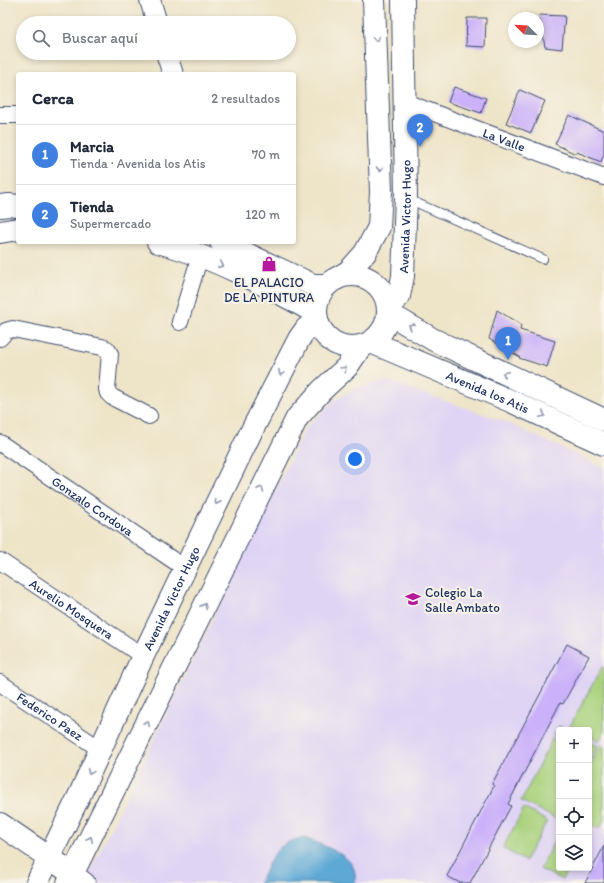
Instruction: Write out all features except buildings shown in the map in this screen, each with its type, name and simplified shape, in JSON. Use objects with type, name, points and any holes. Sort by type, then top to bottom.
[{"type":"main road","name":"Avenida Victor Hugo","points":[[331,282],[349,271],[365,253],[378,227],[381,192],[374,0]]},
{"type":"main road","name":"Avenida Victor Hugo","points":[[388,311],[398,296],[404,276],[406,197],[403,0]]},
{"type":"main road","points":[[0,206],[16,206]]},
{"type":"main road","points":[[0,232],[16,229]]},
{"type":"main road","points":[[164,244],[200,256],[274,290],[317,316],[319,298],[331,282]]},
{"type":"main road","points":[[0,824],[49,858],[75,880],[297,418],[322,390],[347,367],[366,344],[380,334],[386,324],[388,311],[386,297],[380,287],[370,279],[359,275],[347,275],[331,282],[313,285],[228,244]]},
{"type":"main road","name":"Avenida los Atis","points":[[388,311],[434,340],[604,420]]},
{"type":"main road","name":"Avenida Victor Hugo","points":[[36,883],[80,794],[143,656],[250,434],[299,339],[306,328],[317,316]]},
{"type":"main road","name":"Avenida los Atis","points":[[317,316],[322,330],[329,338],[339,344],[350,347],[366,344],[513,402],[604,444]]},
{"type":"street","points":[[150,0],[155,16]]},
{"type":"street","points":[[168,60],[172,72]]},
{"type":"street","name":"La Valle","points":[[405,102],[604,177]]},
{"type":"street","points":[[0,115],[16,115]]},
{"type":"street","points":[[180,322],[200,256]]},
{"type":"street","points":[[6,333],[107,349],[110,354],[107,389],[108,393],[112,397],[149,416]]},
{"type":"street","name":"Gonzalo Cordova","points":[[0,443],[186,569]]},
{"type":"street","name":"Aurelio Mosquera","points":[[0,561],[143,656]]},
{"type":"street","name":"Federico Paez","points":[[0,683],[100,749]]},
{"type":"lane","points":[[406,197],[543,259]]},
{"type":"shaded area","name":"Colegio La Salle Ambato","points":[[388,381],[506,422],[604,468],[604,883],[96,883],[87,877],[305,429],[333,401],[360,386]]},
{"type":"green space","points":[[602,667],[604,668],[604,732],[599,741],[592,738],[592,727],[570,726]]},
{"type":"green space","points":[[556,732],[556,818],[521,801]]},
{"type":"green space","points":[[592,743],[598,746],[592,757]]},
{"type":"green space","points":[[601,745],[604,747],[604,820],[599,829],[592,825],[592,762]]},
{"type":"green space","points":[[524,808],[547,821],[525,861],[503,848]]},
{"type":"green space","points":[[556,838],[556,871],[566,871],[562,880],[540,869]]},
{"type":"water","points":[[305,838],[345,857],[354,869],[355,883],[259,883],[271,859],[281,847],[295,840]]},
{"type":"place","name":"Tienda","points":[[420,147]]},
{"type":"place","name":"EL PALACIO DE LA PINTURA","points":[[269,264]]},
{"type":"place","name":"Marcia","points":[[508,360]]},
{"type":"place","name":"Colegio La Salle Ambato","points":[[413,599]]}]
